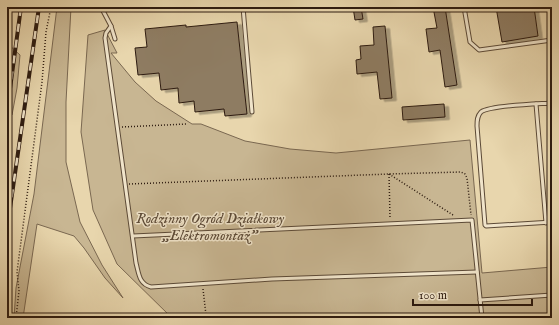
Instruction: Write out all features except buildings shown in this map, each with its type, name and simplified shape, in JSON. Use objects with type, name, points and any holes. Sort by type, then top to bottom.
[{"type":"lane","points":[[101,7],[111,26],[115,39]]},
{"type":"lane","points":[[242,7],[252,112]]},
{"type":"lane","points":[[464,7],[470,42],[479,50],[552,40]]},
{"type":"lane","points":[[111,26],[106,33],[105,38],[136,263],[143,284],[152,287],[272,279],[478,272]]},
{"type":"lane","points":[[552,103],[492,108],[481,113],[477,117],[484,224],[486,226],[552,222]]},
{"type":"lane","points":[[536,104],[546,223]]},
{"type":"lane","points":[[133,236],[472,220],[482,318]]},
{"type":"lane","points":[[480,300],[552,295]]},
{"type":"path","points":[[16,318],[19,291],[17,272],[42,82],[46,32],[51,7]]},
{"type":"path","points":[[118,128],[187,124]]},
{"type":"path","points":[[126,185],[461,172],[467,178],[472,220]]},
{"type":"path","points":[[389,174],[462,221]]},
{"type":"path","points":[[389,174],[390,224]]},
{"type":"path","points":[[202,284],[206,315],[214,318]]},
{"type":"green space","points":[[57,7],[71,7],[66,102],[66,162],[80,222],[102,265],[123,298],[105,278],[74,236],[37,224],[23,318],[14,318],[16,288],[34,194]]},
{"type":"green space","name":"Rodzinny Ogród Działkowy „Elektromontaż”","points":[[105,30],[117,53],[111,53],[135,82],[156,101],[192,124],[201,124],[245,141],[290,149],[336,153],[470,140],[482,273],[552,267],[552,318],[172,318],[117,264],[93,210],[81,132],[88,35]]},
{"type":"green space","points":[[7,43],[20,55],[17,88],[12,115],[7,116]]},
{"type":"railway","points":[[7,111],[21,7]]},
{"type":"railway","points":[[7,229],[39,7]]}]
